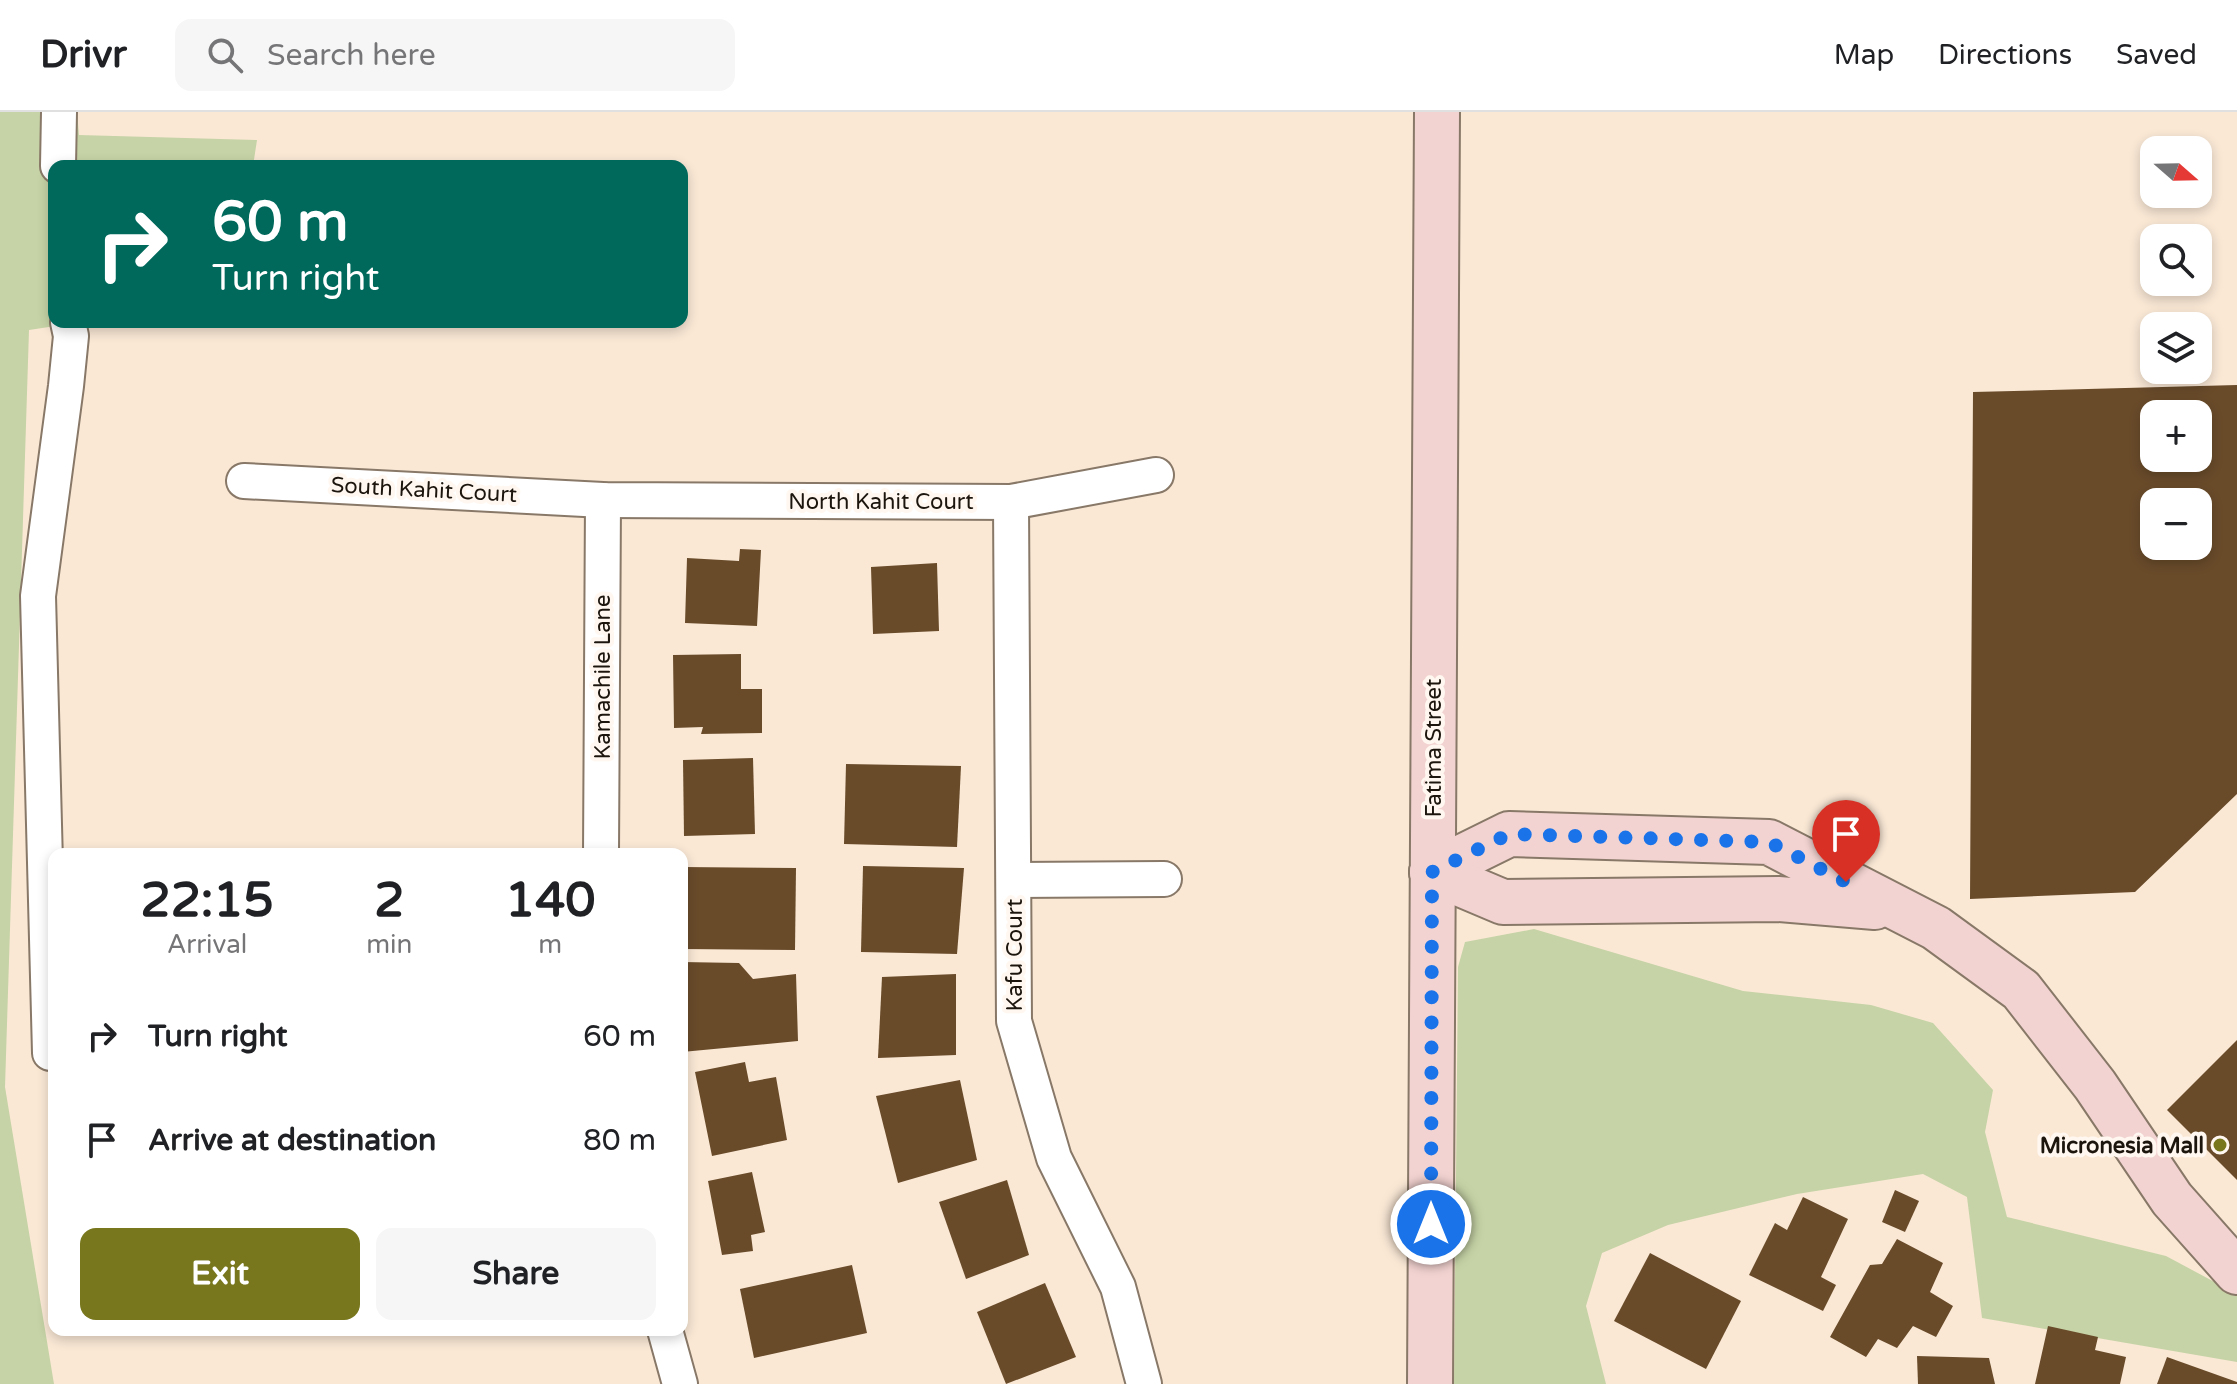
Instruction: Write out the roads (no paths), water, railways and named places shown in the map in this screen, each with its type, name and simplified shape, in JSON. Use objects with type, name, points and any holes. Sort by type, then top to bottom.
[{"type":"street","points":[[58,160],[59,112]]},
{"type":"street","name":"Fatima Street","points":[[1430,1384],[1437,112]]},
{"type":"street","points":[[48,977],[38,596],[66,386],[69,328]]},
{"type":"street","name":"North Kahit Court","points":[[603,500],[1011,502],[1156,475]]},
{"type":"street","name":"South Kahit Court","points":[[244,481],[603,500]]},
{"type":"street","name":"Kamachile Lane","points":[[601,848],[603,500]]},
{"type":"street","name":"Kafu Court","points":[[1011,502],[1014,1021],[1054,1158],[1118,1287],[1144,1384]]},
{"type":"street","points":[[1432,872],[1509,834],[1769,842],[1947,935],[2021,990],[2095,1085],[2172,1199],[2237,1272]]},
{"type":"street","points":[[1432,872],[1503,902],[1778,899],[1897,909]]},
{"type":"street","points":[[1014,880],[1164,879]]},
{"type":"street","points":[[667,1336],[680,1384]]},
{"type":"place","name":"Micronesia Mall","points":[[2220,1145]]}]
